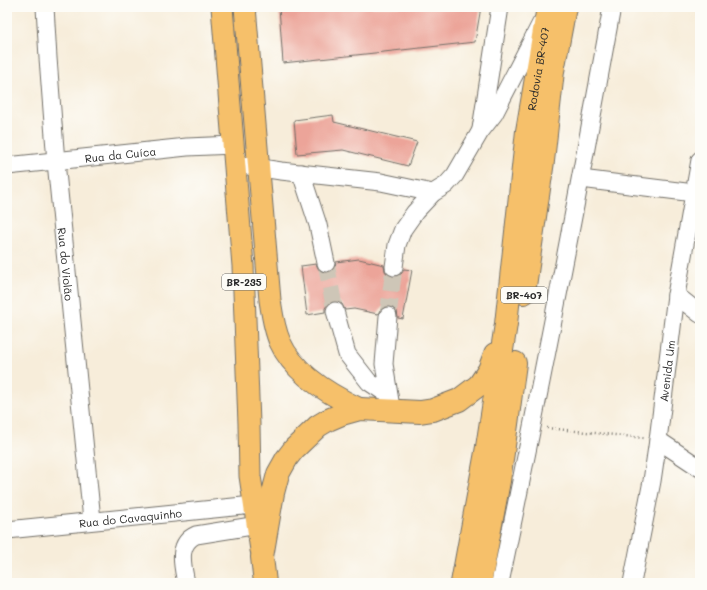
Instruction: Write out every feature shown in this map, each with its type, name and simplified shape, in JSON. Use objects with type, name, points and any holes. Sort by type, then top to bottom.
[{"type":"highway","name":"Rodovia BR-407","points":[[506,324],[527,131],[553,9]]},
{"type":"highway","name":"BR-407","points":[[480,583],[492,520],[507,424],[535,210],[543,161],[553,71],[553,9]]},
{"type":"highway","points":[[265,583],[262,558],[273,493],[278,474],[287,458],[305,438],[328,420],[360,409],[420,412],[433,410],[459,400],[479,385],[489,370],[506,324]]},
{"type":"highway","points":[[462,583],[487,447],[506,324]]},
{"type":"main road","name":"BR-235","points":[[222,7],[245,288],[250,476],[253,505],[258,525],[262,558]]},
{"type":"main road","name":"BR-235","points":[[245,7],[270,300],[279,341],[287,355],[303,373],[339,399],[360,409]]},
{"type":"street","name":"Rua do Violão","points":[[45,7],[56,162],[92,520]]},
{"type":"street","points":[[480,132],[500,7]]},
{"type":"street","points":[[500,583],[533,426],[581,179],[612,7]]},
{"type":"street","points":[[394,267],[397,245],[403,229],[415,212],[434,193],[446,185],[455,175],[480,132],[494,114],[553,9]]},
{"type":"street","name":"Rua da Cuíca","points":[[7,166],[187,147],[234,154],[259,168],[381,182],[434,193]]},
{"type":"street","name":"Avenida Um","points":[[632,583],[652,481],[676,296],[700,160]]},
{"type":"street","points":[[301,173],[318,225],[326,263]]},
{"type":"street","points":[[581,179],[694,193]]},
{"type":"street","points":[[676,296],[700,314]]},
{"type":"street","points":[[335,311],[347,354],[369,382],[381,390],[387,390]]},
{"type":"street","points":[[388,316],[384,364],[387,390],[392,411]]},
{"type":"street","points":[[658,440],[700,468]]},
{"type":"street","name":"Rua do Cavaquinho","points":[[7,530],[92,520],[253,505]]},
{"type":"street","points":[[186,583],[182,554],[183,548],[191,537],[258,525]]},
{"type":"path","points":[[533,426],[658,440]]},
{"type":"building","points":[[279,7],[481,7],[475,42],[283,63]]},
{"type":"building","points":[[333,115],[334,122],[417,142],[408,166],[343,150],[297,154],[294,120]]},
{"type":"building","points":[[359,259],[384,265],[385,271],[392,277],[398,276],[404,269],[412,270],[403,319],[398,318],[397,311],[389,306],[383,307],[378,314],[354,309],[345,310],[342,304],[337,301],[333,301],[328,304],[325,308],[325,312],[307,315],[301,266],[316,264],[319,270],[328,273],[333,270],[336,262]]},
{"type":"tunnel","points":[[326,263],[335,311]]},
{"type":"tunnel","points":[[388,316],[394,267]]}]
